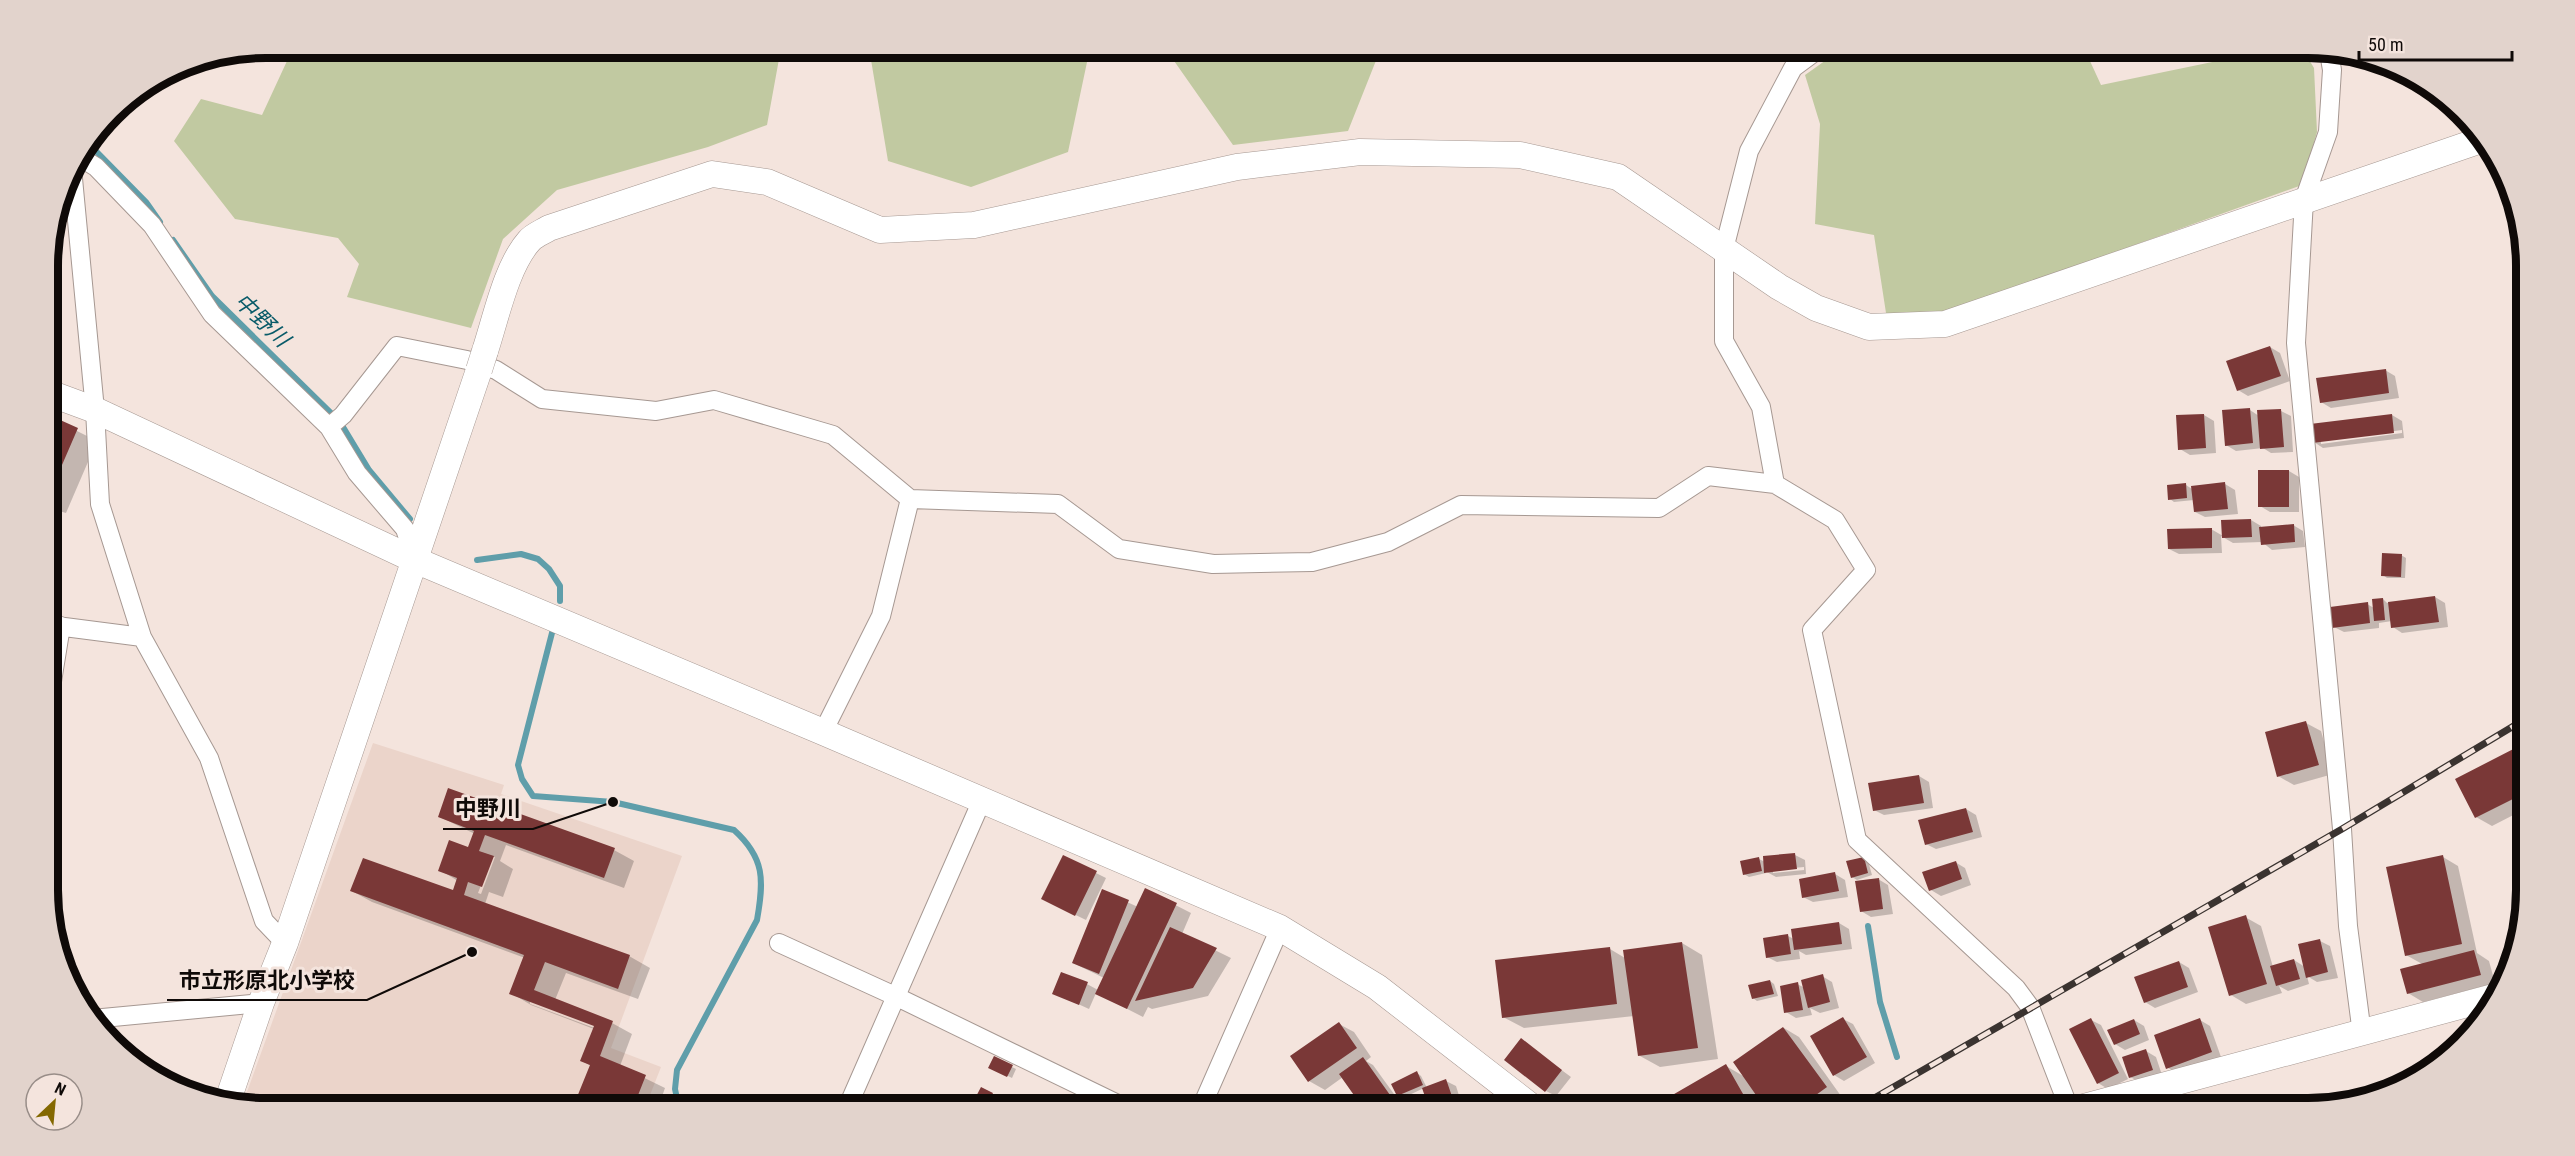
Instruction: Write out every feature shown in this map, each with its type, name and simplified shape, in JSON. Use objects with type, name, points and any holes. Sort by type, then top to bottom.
[{"type":"street","points":[[1775,484],[1761,407],[1724,341],[1724,249],[1749,151],[1793,68],[1806,58]]},
{"type":"street","points":[[2330,60],[2332,70],[2328,132],[2304,200],[2296,343],[2348,926],[2362,1034]]},
{"type":"street","points":[[230,1095],[261,1003],[285,942],[512,270],[531,238],[549,228],[712,174],[767,182],[880,230],[974,225],[1238,167],[1360,152],[1520,155],[1618,177],[1779,287],[1816,308],[1869,327],[1945,324],[2475,142]]},
{"type":"street","points":[[87,162],[96,167],[152,225],[212,314],[334,423],[357,473],[405,529],[415,560]]},
{"type":"street","points":[[74,187],[95,410],[100,504],[142,637],[209,758],[264,921],[285,942]]},
{"type":"street","points":[[334,423],[397,346],[467,360],[496,370],[542,399],[656,411],[714,400],[833,435],[910,499],[1058,504],[1119,549],[1213,564],[1312,561],[1388,542],[1461,505],[1659,508],[1708,476],[1775,484],[1835,520],[1866,570],[1812,630],[1857,840],[2016,988],[2030,1007],[2065,1097]]},
{"type":"street","points":[[59,397],[95,410],[415,560],[1280,928],[1377,987],[1519,1097]]},
{"type":"street","points":[[823,732],[881,616],[910,499]]},
{"type":"street","points":[[58,626],[142,637]]},
{"type":"street","points":[[851,1098],[982,800]]},
{"type":"street","points":[[1206,1098],[1280,928]]},
{"type":"street","points":[[779,943],[895,996],[1105,1098]]},
{"type":"street","points":[[2122,1097],[2485,999]]},
{"type":"street","points":[[103,1018],[261,1003]]},
{"type":"shaded area","points":[[373,743],[504,785],[501,794],[682,856],[611,1048],[661,1067],[649,1098],[245,1096]]},
{"type":"green space","points":[[288,58],[779,58],[767,125],[708,147],[557,190],[503,239],[471,328],[347,297],[359,264],[338,238],[235,219],[174,141],[201,99],[262,115]]},
{"type":"green space","points":[[871,58],[1088,58],[1068,152],[971,187],[888,161]]},
{"type":"green space","points":[[1172,58],[1377,58],[1348,131],[1233,145]]},
{"type":"green space","points":[[1829,58],[2089,58],[2101,85],[2232,58],[2308,58],[2314,68],[2317,132],[2302,185],[1942,314],[1886,313],[1874,235],[1815,224],[1820,124],[1805,75]]},
{"type":"building","points":[[2270,346],[2281,376],[2237,391],[2226,361]]},
{"type":"building","points":[[2386,369],[2389,393],[2320,403],[2316,378]]},
{"type":"building","points":[[2250,408],[2253,443],[2225,446],[2222,410]]},
{"type":"building","points":[[2281,409],[2284,447],[2260,449],[2257,410]]},
{"type":"building","points":[[2204,414],[2206,448],[2178,450],[2176,415]]},
{"type":"building","points":[[2392,414],[2394,433],[2312,443],[2310,424]]},
{"type":"building","points":[[59,419],[78,428],[59,473]]},
{"type":"building","points":[[2258,470],[2289,470],[2289,507],[2258,507]]},
{"type":"building","points":[[2225,482],[2228,509],[2194,512],[2191,486]]},
{"type":"building","points":[[2186,483],[2187,498],[2168,500],[2167,485]]},
{"type":"building","points":[[2251,519],[2252,537],[2222,538],[2221,520]]},
{"type":"building","points":[[2294,524],[2295,542],[2261,545],[2259,527]]},
{"type":"building","points":[[2212,528],[2212,548],[2168,549],[2167,529]]},
{"type":"building","points":[[2382,553],[2402,554],[2401,577],[2381,576]]},
{"type":"building","points":[[2435,596],[2439,622],[2391,628],[2388,602]]},
{"type":"building","points":[[2383,598],[2385,620],[2374,621],[2372,599]]},
{"type":"building","points":[[2368,602],[2370,623],[2332,628],[2330,607]]},
{"type":"building","points":[[2306,721],[2319,765],[2277,777],[2265,732]]},
{"type":"building","points":[[2516,748],[2516,798],[2475,818],[2455,779]]},
{"type":"building","points":[[1919,775],[1924,803],[1873,811],[1868,783]]},
{"type":"building","points":[[448,788],[615,848],[604,878],[485,835],[479,851],[494,856],[482,887],[468,882],[464,895],[630,955],[618,989],[545,962],[534,990],[613,1021],[600,1056],[646,1075],[637,1098],[577,1098],[590,1065],[580,1061],[594,1026],[509,994],[524,955],[350,891],[363,858],[453,890],[457,878],[438,871],[449,840],[468,847],[474,831],[438,817]]},
{"type":"building","points":[[1966,808],[1973,832],[1925,845],[1918,820]]},
{"type":"building","points":[[1795,853],[1797,869],[1764,873],[1763,856]]},
{"type":"building","points":[[1063,855],[1097,871],[1075,916],[1041,899]]},
{"type":"building","points":[[2443,855],[2462,944],[2405,956],[2386,867]]},
{"type":"building","points":[[1759,857],[1762,871],[1743,875],[1740,861]]},
{"type":"building","points":[[1864,857],[1868,873],[1851,878],[1846,861]]},
{"type":"building","points":[[1956,861],[1962,879],[1929,891],[1922,872]]},
{"type":"building","points":[[1835,872],[1839,891],[1802,898],[1799,879]]},
{"type":"building","points":[[1879,878],[1883,909],[1860,912],[1855,881]]},
{"type":"building","points":[[1145,888],[1177,903],[1127,1009],[1095,994]]},
{"type":"building","points":[[1102,889],[1129,900],[1099,974],[1072,963]]},
{"type":"building","points":[[2246,915],[2267,984],[2229,996],[2208,927]]},
{"type":"building","points":[[1839,922],[1842,944],[1794,950],[1791,929]]},
{"type":"building","points":[[1170,927],[1217,948],[1193,988],[1135,1001]]},
{"type":"building","points":[[1788,934],[1791,954],[1766,958],[1763,938]]},
{"type":"building","points":[[2320,939],[2328,972],[2306,978],[2298,944]]},
{"type":"building","points":[[1682,942],[1698,1048],[1638,1056],[1623,950]]},
{"type":"building","points":[[1610,947],[1617,1004],[1502,1018],[1495,960]]},
{"type":"building","points":[[2474,950],[2481,975],[2407,994],[2400,969]]},
{"type":"building","points":[[2294,959],[2300,979],[2276,986],[2270,966]]},
{"type":"building","points":[[2179,961],[2188,987],[2144,1003],[2134,977]]},
{"type":"building","points":[[1061,972],[1088,982],[1079,1005],[1052,994]]},
{"type":"building","points":[[1823,974],[1830,1002],[1808,1008],[1801,980]]},
{"type":"building","points":[[1770,980],[1774,994],[1752,999],[1748,985]]},
{"type":"building","points":[[1798,982],[1803,1010],[1784,1013],[1780,986]]},
{"type":"building","points":[[1843,1017],[1867,1057],[1833,1076],[1810,1036]]},
{"type":"building","points":[[2091,1018],[2119,1073],[2097,1084],[2069,1029]]},
{"type":"building","points":[[2200,1018],[2212,1052],[2166,1069],[2154,1035]]},
{"type":"building","points":[[2134,1019],[2140,1034],[2114,1045],[2107,1030]]},
{"type":"building","points":[[1339,1022],[1357,1048],[1308,1082],[1290,1056]]},
{"type":"building","points":[[1783,1027],[1827,1087],[1813,1097],[1758,1097],[1733,1062]]},
{"type":"building","points":[[1521,1038],[1562,1070],[1545,1092],[1504,1060]]},
{"type":"building","points":[[2146,1049],[2153,1070],[2129,1078],[2122,1057]]},
{"type":"building","points":[[994,1056],[1013,1065],[1007,1077],[988,1068]]},
{"type":"building","points":[[1363,1057],[1390,1095],[1387,1097],[1356,1097],[1339,1074]]},
{"type":"building","points":[[1726,1064],[1745,1097],[1668,1097]]},
{"type":"building","points":[[1417,1071],[1423,1085],[1397,1096],[1391,1084]]},
{"type":"building","points":[[1446,1079],[1452,1097],[1425,1097],[1422,1088]]},
{"type":"building","points":[[981,1087],[993,1093],[991,1098],[975,1098]]},
{"type":"waterway","name":"中野川","points":[[95,150],[146,202],[160,222]]},
{"type":"waterway","name":"中野川","points":[[173,240],[212,296],[340,422],[369,470],[410,519]]},
{"type":"waterway","name":"中野川","points":[[477,560],[521,554],[538,559],[549,569],[560,586],[560,601]]},
{"type":"waterway","name":"中野川","points":[[553,629],[518,765],[522,779],[533,796],[613,802],[734,830],[752,850],[760,870],[761,893],[757,920],[677,1070],[675,1089],[677,1098]]},
{"type":"waterway","points":[[1868,926],[1880,1002],[1897,1057]]},
{"type":"railway","points":[[1876,1097],[2342,829],[2516,725]]},
{"type":"place","name":"中野川","points":[[613,802]]},
{"type":"place","name":"市立形原北小学校","points":[[472,952]]}]
